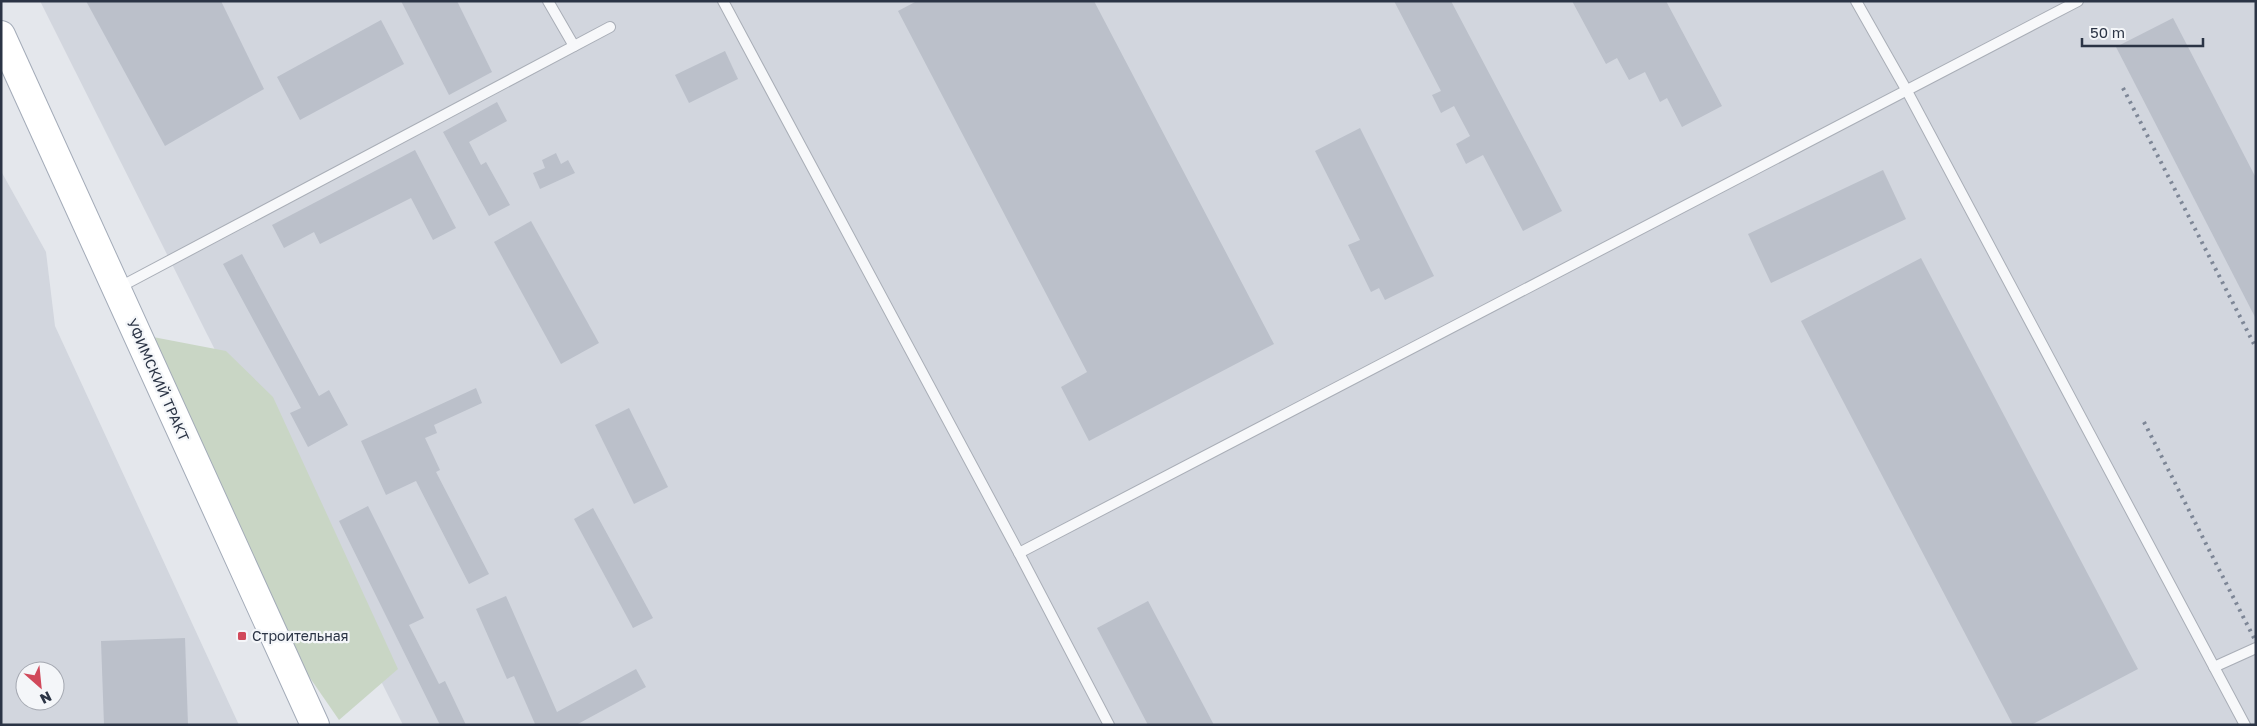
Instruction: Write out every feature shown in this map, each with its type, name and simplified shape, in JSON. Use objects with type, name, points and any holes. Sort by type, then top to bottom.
[{"type":"main road","name":"УФИМСКИЙ ТРАКТ","points":[[1,35],[315,725]]},
{"type":"lane","points":[[548,1],[574,46]]},
{"type":"lane","points":[[723,1],[1019,552],[1109,725]]},
{"type":"lane","points":[[1856,1],[1907,90],[2245,725]]},
{"type":"lane","points":[[1019,552],[2078,1]]},
{"type":"lane","points":[[117,288],[610,27]]},
{"type":"lane","points":[[2214,667],[2256,648]]},
{"type":"shaded area","points":[[40,1],[2256,1],[2256,725],[403,725]]},
{"type":"shaded area","points":[[1,171],[46,252],[55,326],[239,725],[1,725]]},
{"type":"green space","points":[[153,337],[226,351],[273,397],[398,669],[339,720],[308,675]]},
{"type":"building","points":[[86,1],[221,1],[264,89],[165,146]]},
{"type":"building","points":[[401,1],[457,1],[492,72],[449,95]]},
{"type":"building","points":[[917,1],[1094,1],[1274,344],[1089,441],[1061,387],[1087,372],[898,11]]},
{"type":"building","points":[[1394,1],[1451,1],[1562,211],[1523,231],[1483,155],[1466,164],[1456,144],[1470,136],[1454,106],[1441,113],[1432,95],[1441,91]]},
{"type":"building","points":[[1572,1],[1666,1],[1722,106],[1682,127],[1667,98],[1660,102],[1645,72],[1629,80],[1617,58],[1606,64]]},
{"type":"building","points":[[2173,18],[2256,178],[2256,319],[2116,47]]},
{"type":"building","points":[[381,20],[404,64],[300,120],[277,77]]},
{"type":"building","points":[[725,51],[738,79],[689,103],[675,75]]},
{"type":"building","points":[[497,102],[507,121],[469,142],[481,165],[486,162],[510,205],[489,216],[443,132]]},
{"type":"building","points":[[1360,128],[1434,276],[1385,300],[1379,288],[1371,292],[1348,245],[1360,240],[1315,151]]},
{"type":"building","points":[[415,150],[456,228],[433,240],[411,198],[320,244],[314,232],[284,248],[272,225]]},
{"type":"building","points":[[556,153],[561,164],[568,160],[575,173],[540,189],[533,173],[545,168],[542,160]]},
{"type":"building","points":[[1883,170],[1906,219],[1771,283],[1748,234]]},
{"type":"building","points":[[531,221],[599,343],[561,364],[494,242]]},
{"type":"building","points":[[242,254],[319,396],[329,390],[348,425],[308,447],[290,413],[301,408],[223,264]]},
{"type":"building","points":[[1921,258],[2138,669],[2031,725],[2013,725],[1801,321]]},
{"type":"building","points":[[476,388],[482,403],[434,425],[437,433],[425,438],[440,470],[436,472],[489,574],[469,584],[416,481],[386,495],[361,441]]},
{"type":"building","points":[[629,408],[668,487],[634,504],[595,425]]},
{"type":"building","points":[[368,506],[424,618],[409,625],[439,684],[445,681],[466,725],[440,725],[339,521]]},
{"type":"building","points":[[593,508],[653,618],[633,628],[574,519]]},
{"type":"building","points":[[506,596],[557,712],[636,669],[646,687],[576,725],[533,725],[535,724],[514,676],[507,679],[476,609]]},
{"type":"building","points":[[1148,601],[1214,725],[1148,725],[1097,628]]},
{"type":"building","points":[[185,638],[188,725],[104,725],[101,641]]},
{"type":"railway","points":[[2123,88],[2256,348]]},
{"type":"railway","points":[[2144,422],[2256,642]]},
{"type":"place","name":"Строительная","points":[[242,636]]}]
